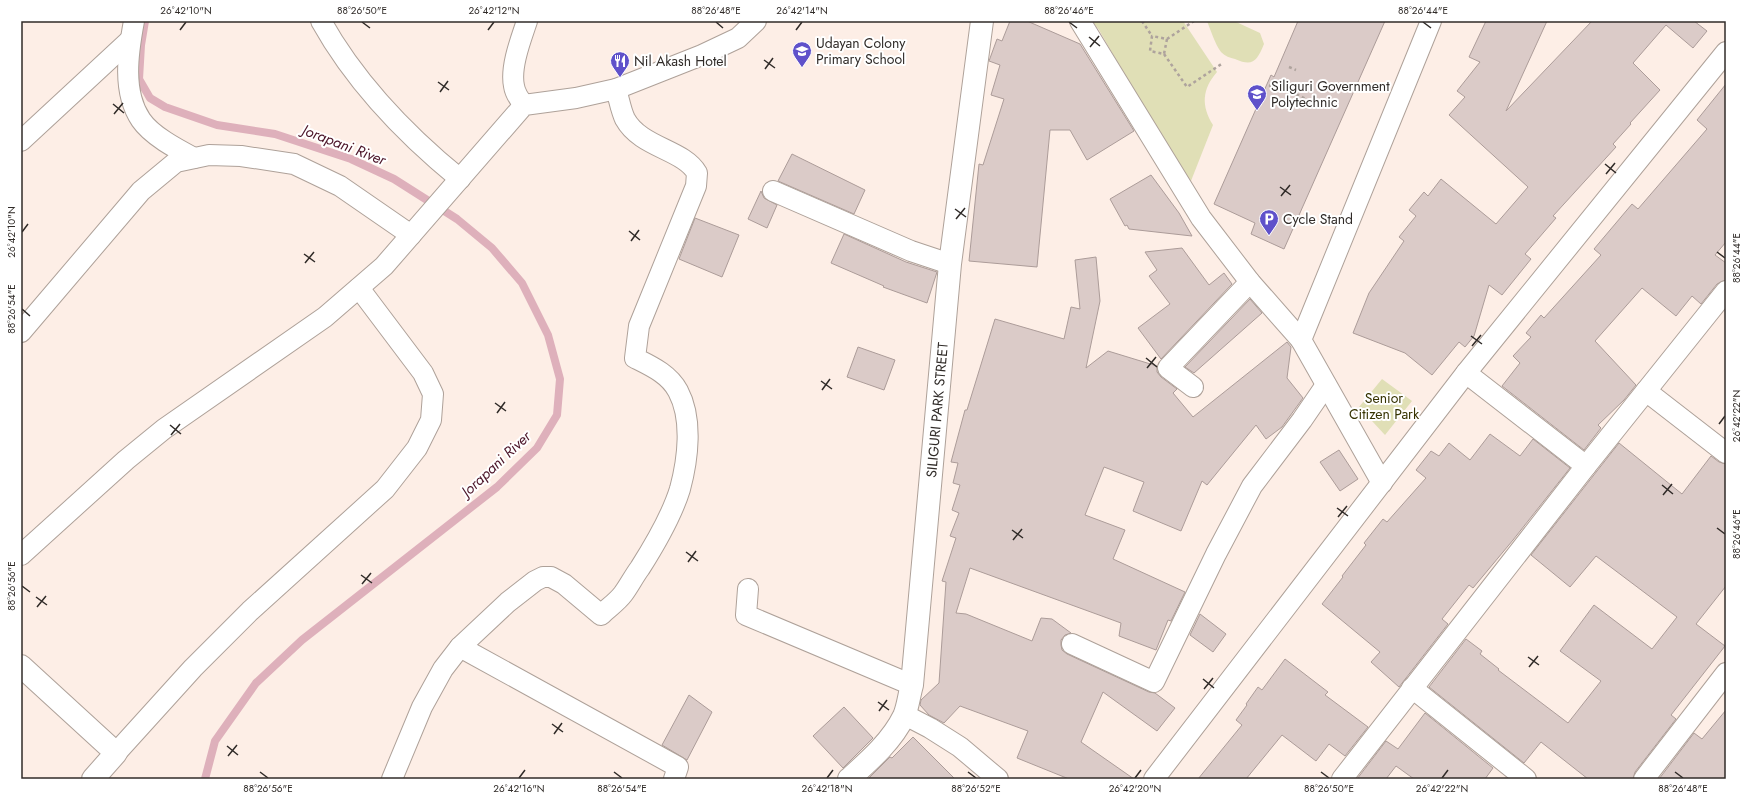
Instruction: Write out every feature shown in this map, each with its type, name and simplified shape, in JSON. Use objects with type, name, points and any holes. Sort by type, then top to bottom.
[{"type":"street","points":[[321,21],[341,54],[363,83],[458,183]]},
{"type":"street","points":[[524,105],[516,94],[513,84],[514,68],[527,21]]},
{"type":"street","points":[[21,555],[126,460],[164,429],[325,317],[384,266],[458,183],[524,105],[576,98],[616,89],[702,55],[738,38],[756,21]]},
{"type":"street","name":"SILIGURI PARK STREET","points":[[848,779],[870,760],[891,736],[905,715],[912,686],[950,264],[982,21]]},
{"type":"street","points":[[1080,21],[1200,218],[1250,282],[1301,340],[1382,483]]},
{"type":"street","points":[[1301,340],[1431,21]]},
{"type":"street","points":[[21,141],[132,30]]},
{"type":"street","points":[[132,30],[129,78],[131,102],[142,121],[166,142],[194,158]]},
{"type":"street","points":[[1154,779],[1466,373],[1726,52]]},
{"type":"street","points":[[392,779],[422,707],[443,669],[460,647],[508,602],[535,581],[543,578],[551,578],[564,584],[601,615],[623,594],[647,556],[664,525],[679,490],[685,463],[687,433],[684,406],[677,389],[667,378],[654,367],[635,358],[639,326],[696,186],[697,173],[689,163],[645,140],[634,131],[625,119],[616,89]]},
{"type":"street","points":[[21,332],[141,191],[176,162],[209,154],[240,156],[294,164],[340,186],[414,232]]},
{"type":"street","points":[[773,191],[911,251],[950,264]]},
{"type":"street","points":[[1193,387],[1168,368],[1250,282]]},
{"type":"street","points":[[93,779],[193,668],[250,611],[385,489],[417,448],[431,420],[433,394],[423,373],[359,288]]},
{"type":"street","points":[[1342,779],[1586,466],[1726,290]]},
{"type":"street","points":[[1466,373],[1586,466]]},
{"type":"street","points":[[1072,644],[1154,682],[1223,540],[1252,486],[1302,420],[1326,384]]},
{"type":"street","points":[[1646,391],[1726,453]]},
{"type":"street","points":[[748,589],[746,615],[912,686]]},
{"type":"street","points":[[460,647],[678,767],[674,779]]},
{"type":"street","points":[[21,666],[116,753]]},
{"type":"street","points":[[1644,779],[1726,673]]},
{"type":"street","points":[[1412,688],[1526,779]]},
{"type":"street","points":[[905,715],[930,728],[960,747],[998,779]]},
{"type":"path","points":[[1142,21],[1152,36],[1150,51],[1164,54],[1187,87],[1223,63]]},
{"type":"path","points":[[1152,36],[1167,39],[1194,21]]},
{"type":"path","points":[[1164,54],[1167,39]]},
{"type":"path","points":[[1289,67],[1296,70]]},
{"type":"path","points":[[1282,92],[1270,86],[1273,80],[1306,99]]},
{"type":"green space","points":[[1092,21],[1183,21],[1217,72],[1208,85],[1205,98],[1206,111],[1213,125],[1189,186],[1099,30]]},
{"type":"green space","points":[[1207,21],[1234,21],[1260,33],[1264,44],[1259,55],[1254,61],[1246,62],[1224,55],[1213,37]]},
{"type":"green space","name":"Senior Citizen Park","points":[[1382,379],[1412,401],[1385,435],[1359,407]]},
{"type":"building","points":[[1010,21],[1027,21],[1080,44],[1134,131],[1087,160],[1070,130],[1050,130],[1037,267],[969,261],[979,164],[983,165],[1004,99],[991,95],[1000,65],[989,61],[997,39],[1002,41]]},
{"type":"building","points":[[1298,21],[1385,21],[1284,249],[1251,234],[1255,223],[1214,204],[1271,75],[1274,77]]},
{"type":"building","points":[[1486,21],[1547,21],[1506,111],[1592,21],[1694,21],[1707,31],[1693,48],[1666,25],[1633,63],[1660,90],[1613,144],[1616,147],[1553,216],[1556,218],[1525,254],[1531,259],[1502,295],[1489,285],[1474,336],[1465,347],[1459,342],[1432,375],[1405,353],[1353,333],[1369,293],[1404,241],[1399,237],[1416,216],[1409,210],[1424,192],[1428,196],[1441,179],[1496,224],[1528,187],[1449,115],[1465,97],[1457,91],[1480,62],[1469,57]]},
{"type":"building","points":[[1726,84],[1726,242],[1715,255],[1726,263],[1726,280],[1717,284],[1701,304],[1692,296],[1676,316],[1642,288],[1595,341],[1636,385],[1624,400],[1598,425],[1601,428],[1584,450],[1502,386],[1520,363],[1513,356],[1531,337],[1526,333],[1541,315],[1544,318],[1601,255],[1594,249],[1632,204],[1638,209],[1707,129],[1697,120]]},
{"type":"building","points":[[792,154],[865,190],[854,214],[778,181]]},
{"type":"building","points":[[1151,175],[1179,213],[1192,236],[1129,229],[1127,225],[1125,226],[1110,199]]},
{"type":"building","points":[[761,191],[764,198],[777,205],[767,228],[748,219]]},
{"type":"building","points":[[695,218],[739,235],[722,277],[679,259]]},
{"type":"building","points":[[844,234],[906,262],[937,272],[927,303],[883,287],[884,286],[831,263]]},
{"type":"building","points":[[1182,248],[1209,285],[1224,273],[1232,284],[1161,359],[1138,328],[1170,304],[1149,276],[1157,270],[1145,252]]},
{"type":"building","points":[[1096,257],[1100,301],[1086,368],[1108,351],[1157,366],[1157,372],[1161,377],[1177,389],[1173,393],[1193,417],[1287,342],[1291,347],[1287,378],[1303,398],[1282,427],[1266,439],[1256,425],[1207,485],[1202,481],[1181,531],[1133,511],[1144,482],[1104,467],[1085,515],[1125,530],[1113,559],[1185,592],[1171,621],[1168,620],[1156,650],[1119,636],[1121,623],[970,568],[956,613],[966,614],[1032,641],[1041,618],[1052,619],[1071,633],[1065,635],[1061,640],[1062,650],[1067,654],[1149,692],[1155,693],[1175,708],[1157,731],[1103,692],[1081,742],[1134,779],[1069,779],[1017,758],[1028,731],[960,706],[944,723],[929,715],[920,705],[921,700],[939,683],[946,582],[942,581],[956,538],[950,536],[959,513],[952,510],[960,485],[953,483],[958,463],[951,462],[965,410],[967,410],[995,319],[1064,339],[1071,307],[1080,309],[1075,260]]},
{"type":"building","points":[[1250,299],[1262,313],[1194,373],[1185,367]]},
{"type":"building","points":[[858,347],[895,360],[884,390],[847,377]]},
{"type":"building","points":[[1490,434],[1520,456],[1533,439],[1570,468],[1473,588],[1469,585],[1442,619],[1448,624],[1399,687],[1371,662],[1380,652],[1322,604],[1366,545],[1364,543],[1383,519],[1387,522],[1426,478],[1416,470],[1431,451],[1439,456],[1449,443],[1470,460]]},
{"type":"building","points":[[1619,443],[1682,494],[1711,456],[1719,462],[1726,464],[1726,586],[1696,624],[1725,646],[1671,715],[1676,719],[1635,772],[1633,779],[1588,779],[1541,742],[1524,763],[1429,687],[1466,639],[1482,651],[1480,654],[1499,669],[1498,670],[1568,723],[1601,681],[1560,651],[1594,605],[1652,649],[1677,617],[1596,556],[1570,587],[1531,555]]},
{"type":"building","points":[[1339,450],[1358,479],[1340,491],[1320,462]]},
{"type":"building","points":[[1200,614],[1226,634],[1213,652],[1190,635]]},
{"type":"building","points":[[1285,659],[1328,692],[1325,695],[1368,727],[1345,756],[1329,744],[1316,761],[1282,735],[1246,779],[1198,779],[1242,725],[1236,720],[1258,687],[1262,690]]},
{"type":"building","points":[[689,695],[712,712],[687,760],[662,745]]},
{"type":"building","points":[[844,707],[873,738],[843,768],[813,736]]},
{"type":"building","points":[[1726,710],[1726,779],[1659,779],[1694,733],[1702,739]]},
{"type":"building","points":[[1425,713],[1493,768],[1485,779],[1414,779],[1396,766],[1386,779],[1357,779],[1386,741],[1398,749]]},
{"type":"building","points":[[913,737],[955,779],[868,779],[890,757],[892,758]]},
{"type":"waterway","name":"Jorapani River","points":[[145,21],[141,45],[139,79],[150,98],[165,107],[217,125],[275,134],[351,159],[394,179],[457,219],[492,248],[522,283],[548,335],[560,379],[557,415],[537,448],[497,487],[302,640],[256,683],[215,741],[205,779]]},
{"type":"place","name":"Udayan Colony Primary School","points":[[802,68]]},
{"type":"place","name":"Nil Akash Hotel","points":[[620,78]]},
{"type":"place","name":"Siliguri Government Polytechnic","points":[[1257,111]]},
{"type":"place","name":"Cycle Stand","points":[[1269,236]]}]
